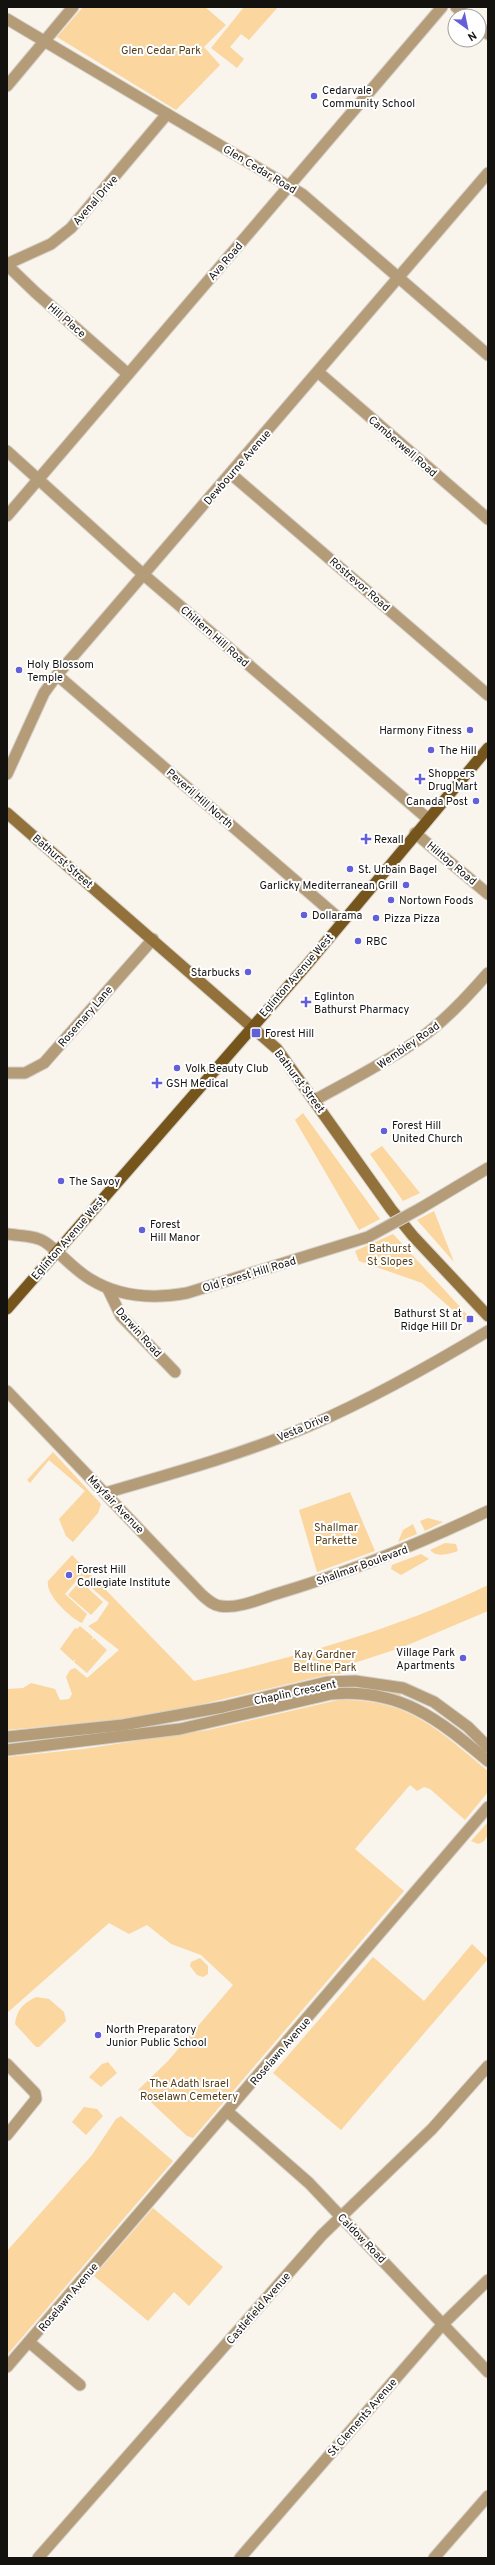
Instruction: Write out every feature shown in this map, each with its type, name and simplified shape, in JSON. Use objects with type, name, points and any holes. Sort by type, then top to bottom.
[{"type":"main road","name":"Eglinton Avenue West","points":[[7,1309],[252,1026],[342,921],[427,818],[488,748]]},
{"type":"main road","name":"Bathurst Street","points":[[7,813],[153,939],[277,1049],[315,1100],[391,1209],[413,1236],[488,1316]]},
{"type":"street","points":[[7,86],[73,7]]},
{"type":"street","name":"Ava Road","points":[[7,516],[442,7]]},
{"type":"street","name":"Glen Cedar Road","points":[[7,19],[290,186],[488,356]]},
{"type":"street","name":"Avenal Drive","points":[[7,265],[51,244],[71,228],[167,114]]},
{"type":"street","name":"Dewbourne Avenue","points":[[7,774],[44,693],[57,675],[488,173]]},
{"type":"street","points":[[479,183],[488,191]]},
{"type":"street","name":"Hill Place","points":[[7,265],[34,292],[128,374]]},
{"type":"street","name":"Camberwell Road","points":[[318,372],[488,519]]},
{"type":"street","name":"Chiltern Hill Road","points":[[7,451],[144,575],[427,818]]},
{"type":"street","name":"Rostrevor Road","points":[[231,474],[488,695]]},
{"type":"street","name":"Peveril Hill North","points":[[57,675],[342,921]]},
{"type":"street","name":"Hilltop Road","points":[[415,833],[488,894]]},
{"type":"street","name":"Rosemary Lane","points":[[7,1073],[25,1073],[44,1064],[153,939]]},
{"type":"street","name":"Wembley Road","points":[[315,1100],[363,1075],[416,1042],[457,1007],[488,973]]},
{"type":"street","name":"Old Forest Hill Road","points":[[7,1234],[32,1237],[45,1242],[89,1279],[108,1289],[139,1296],[170,1296],[187,1293],[368,1237],[421,1208],[488,1168]]},
{"type":"street","name":"Darwin Road","points":[[108,1289],[121,1316],[175,1372]]},
{"type":"street","name":"Vesta Drive","points":[[105,1493],[220,1459],[308,1426],[421,1371],[488,1331]]},
{"type":"street","name":"Mayfair Avenue","points":[[7,1391],[208,1600],[214,1605],[231,1606]]},
{"type":"street","name":"Shallmar Boulevard","points":[[231,1606],[320,1581],[364,1565],[416,1545],[488,1511]]},
{"type":"street","name":"Chaplin Crescent","points":[[7,1737],[123,1725],[179,1716],[327,1682],[371,1682],[403,1688],[434,1702],[468,1727],[488,1747]]},
{"type":"street","name":"Chaplin Crescent","points":[[7,1750],[180,1729],[331,1694],[370,1694],[399,1700],[427,1715],[456,1734],[488,1761]]},
{"type":"street","points":[[179,1716],[180,1729]]},
{"type":"street","name":"Roselawn Avenue","points":[[7,2367],[228,2112],[488,1807]]},
{"type":"street","points":[[7,2064],[35,2093],[36,2099],[7,2135]]},
{"type":"street","name":"Castlefield Avenue","points":[[38,2558],[340,2215],[432,2129],[488,2066]]},
{"type":"street","name":"Caldow Road","points":[[228,2112],[309,2183],[488,2372]]},
{"type":"street","name":"St Clements Avenue","points":[[240,2558],[443,2324],[488,2280]]},
{"type":"street","points":[[29,2342],[80,2386]]},
{"type":"street","points":[[434,2558],[488,2496]]},
{"type":"green space","name":"Glen Cedar Park","points":[[83,7],[205,7],[226,25],[204,47],[220,65],[176,110],[57,37]]},
{"type":"green space","points":[[244,7],[278,7],[249,40],[241,34],[230,47],[244,59],[237,68],[211,48]]},
{"type":"green space","name":"Bathurst St Slopes","points":[[303,1113],[380,1219],[359,1230],[295,1120]]},
{"type":"green space","points":[[382,1146],[420,1193],[403,1201],[370,1154]]},
{"type":"green space","name":"Bathurst St Slopes","points":[[434,1211],[454,1262],[417,1220]]},
{"type":"green space","name":"Bathurst St Slopes","points":[[393,1234],[473,1321],[470,1325],[422,1283],[359,1261],[355,1251]]},
{"type":"green space","points":[[53,1452],[101,1504],[98,1513],[73,1542],[66,1536],[59,1519],[85,1491],[49,1460],[30,1483],[27,1480]]},
{"type":"green space","name":"Shallmar Parkette","points":[[350,1492],[375,1551],[317,1572],[299,1510]]},
{"type":"green space","points":[[428,1518],[443,1522],[425,1531],[420,1521]]},
{"type":"green space","points":[[413,1524],[417,1534],[398,1542],[403,1530]]},
{"type":"green space","points":[[445,1543],[456,1544],[458,1551],[440,1555],[430,1550]]},
{"type":"green space","points":[[421,1554],[429,1559],[401,1575],[391,1569],[392,1565]]},
{"type":"green space","name":"Kay Gardner Beltline Park","points":[[72,1555],[194,1681],[307,1652],[381,1629],[417,1616],[488,1585],[488,1611],[403,1647],[339,1668],[341,1674],[331,1674],[177,1710],[115,1720],[7,1730],[7,1689],[23,1688],[31,1683],[55,1689],[60,1700],[69,1699],[72,1694],[66,1677],[70,1670],[75,1668],[87,1678],[119,1650],[88,1626],[97,1621],[109,1603],[81,1579],[78,1579],[65,1594],[87,1614],[82,1623],[65,1611],[50,1592],[48,1581]]},
{"type":"green space","points":[[80,1581],[103,1602],[91,1615],[68,1595]]},
{"type":"green space","points":[[80,1626],[93,1637],[91,1641],[94,1638],[107,1650],[87,1673],[74,1662],[76,1659],[73,1661],[60,1649],[75,1628],[77,1629]]},
{"type":"green space","points":[[346,1685],[400,1692],[401,1695],[399,1697],[388,1694],[281,1702],[280,1698],[327,1686]]},
{"type":"green space","points":[[338,1700],[384,1704],[420,1719],[453,1742],[488,1771],[488,1792],[465,1820],[430,1789],[424,1787],[417,1791],[410,1785],[355,1849],[404,1891],[193,2138],[187,2136],[138,2090],[168,2061],[233,1985],[201,1955],[171,1944],[147,1925],[129,1934],[109,1923],[7,2013],[7,1757],[83,1749],[208,1730]]},
{"type":"green space","points":[[488,1822],[487,1836],[484,1841],[478,1844],[471,1841]]},
{"type":"green space","points":[[472,1944],[488,1959],[341,2130],[273,2073],[373,1957],[424,2001]]},
{"type":"green space","points":[[200,1958],[208,1966],[208,1974],[203,1977],[197,1975],[190,1966],[191,1962]]},
{"type":"green space","points":[[36,1997],[49,1999],[64,2012],[66,2021],[39,2047],[36,2047],[15,2024],[17,2014],[21,2008]]},
{"type":"green space","points":[[108,2062],[117,2073],[101,2087],[89,2077],[102,2064]]},
{"type":"green space","points":[[84,2107],[97,2109],[103,2116],[86,2135],[72,2122]]},
{"type":"green space","name":"The Adath Israel Roselawn Cemetery","points":[[121,2116],[173,2161],[7,2355],[7,2251],[92,2155],[116,2119]]},
{"type":"green space","points":[[153,2208],[223,2267],[189,2306],[174,2292],[148,2321],[94,2276]]},
{"type":"place","name":"Cedarvale Community School","points":[[314,96]]},
{"type":"place","name":"Holy Blossom Temple","points":[[19,670]]},
{"type":"place","name":"Harmony Fitness","points":[[470,730]]},
{"type":"place","name":"The Hill","points":[[431,750]]},
{"type":"place","name":"Shoppers Drug Mart","points":[[420,779]]},
{"type":"place","name":"Canada Post","points":[[476,801]]},
{"type":"place","name":"Rexall","points":[[366,839]]},
{"type":"place","name":"St. Urbain Bagel","points":[[350,869]]},
{"type":"place","name":"Garlicky Mediterranean Grill","points":[[406,885]]},
{"type":"place","name":"Nortown Foods","points":[[391,900]]},
{"type":"place","name":"Dollarama","points":[[304,915]]},
{"type":"place","name":"Pizza Pizza","points":[[376,918]]},
{"type":"place","name":"RBC","points":[[358,941]]},
{"type":"place","name":"Starbucks","points":[[248,972]]},
{"type":"place","name":"Eglinton Bathurst Pharmacy","points":[[306,1002]]},
{"type":"place","name":"Forest Hill","points":[[256,1033]]},
{"type":"place","name":"Volk Beauty Club","points":[[177,1068]]},
{"type":"place","name":"GSH Medical","points":[[157,1083]]},
{"type":"place","name":"Forest Hill United Church","points":[[384,1131]]},
{"type":"place","name":"The Savoy","points":[[61,1181]]},
{"type":"place","name":"Forest Hill Manor","points":[[142,1230]]},
{"type":"place","name":"Bathurst St at Ridge Hill Dr","points":[[470,1319]]},
{"type":"place","name":"Forest Hill Collegiate Institute","points":[[69,1575]]},
{"type":"place","name":"Village Park Apartments","points":[[463,1658]]},
{"type":"place","name":"North Preparatory Junior Public School","points":[[98,2035]]}]
